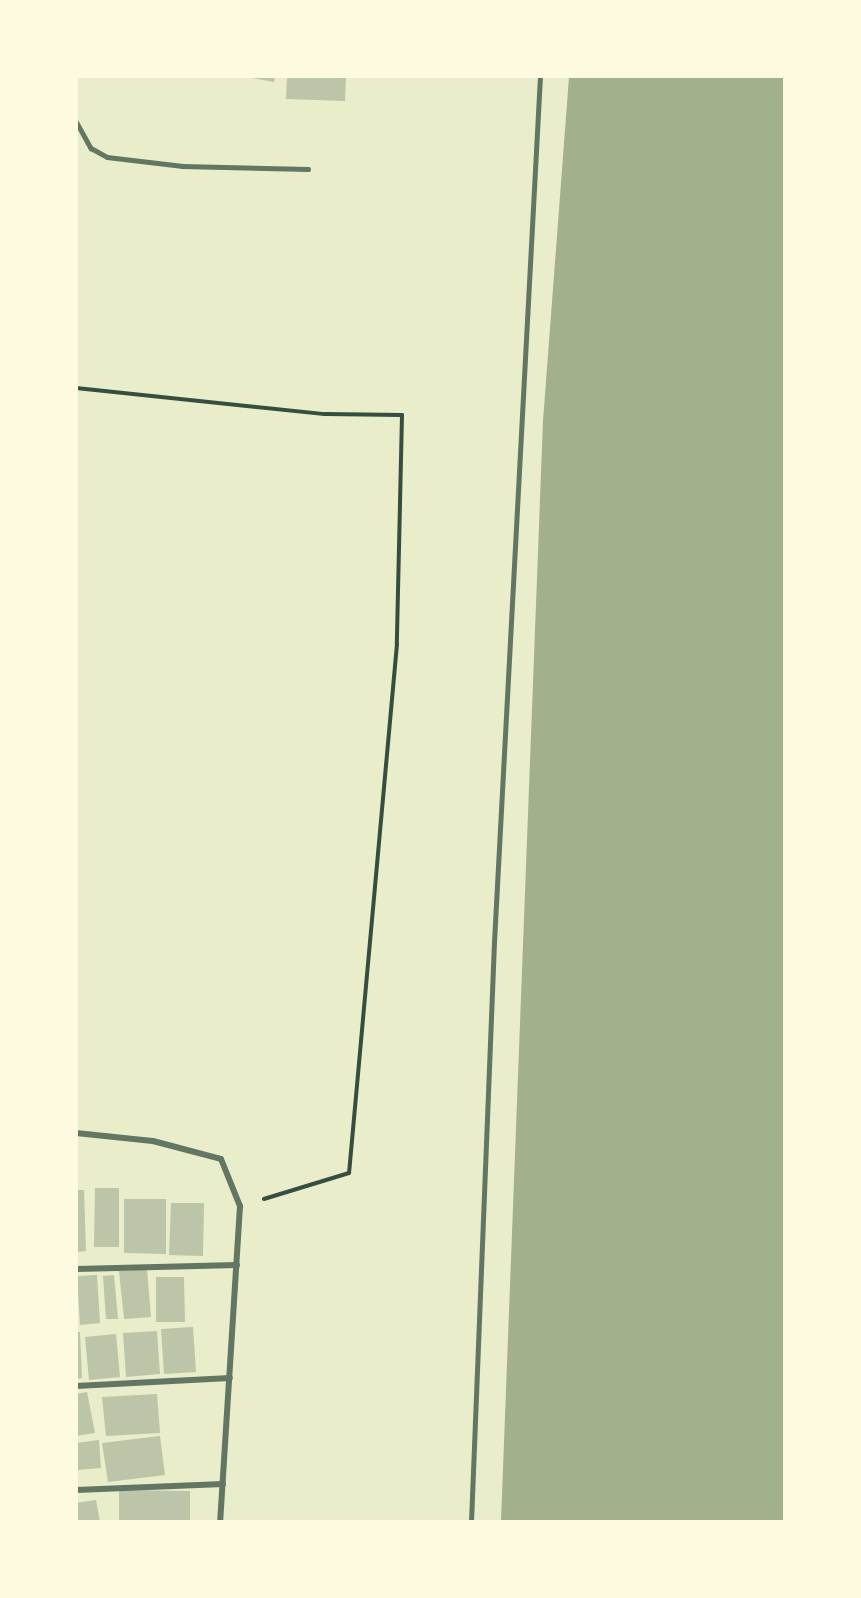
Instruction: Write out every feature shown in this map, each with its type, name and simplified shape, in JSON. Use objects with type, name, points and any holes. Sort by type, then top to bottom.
[{"type":"street","points":[[471,1521],[494,942],[540,76]]},
{"type":"street","points":[[76,1133],[153,1140],[221,1159],[240,1206],[220,1521]]},
{"type":"street","points":[[76,1269],[237,1265]]},
{"type":"street","points":[[76,1386],[230,1378]]},
{"type":"street","points":[[76,1490],[223,1484]]},
{"type":"lane","points":[[76,121],[91,148],[107,157],[182,166],[308,169]]},
{"type":"path","points":[[76,388],[325,414],[402,415],[397,645],[349,1173],[240,1206]]},
{"type":"shaded area","points":[[569,77],[784,77],[784,1521],[501,1521],[543,421]]},
{"type":"building","points":[[242,76],[275,76],[274,82]]},
{"type":"building","points":[[287,76],[346,76],[345,101],[286,99]]},
{"type":"building","points":[[95,1188],[119,1188],[119,1247],[94,1247]]},
{"type":"building","points":[[76,1190],[84,1190],[86,1251],[76,1252]]},
{"type":"building","points":[[124,1199],[166,1199],[166,1254],[124,1253]]},
{"type":"building","points":[[171,1203],[204,1203],[203,1256],[169,1255]]},
{"type":"building","points":[[147,1269],[151,1317],[124,1319],[119,1271]]},
{"type":"building","points":[[97,1275],[100,1323],[80,1325],[77,1276]]},
{"type":"building","points":[[114,1275],[118,1319],[106,1319],[103,1276]]},
{"type":"building","points":[[156,1277],[184,1277],[185,1322],[156,1322]]},
{"type":"building","points":[[193,1327],[196,1372],[164,1374],[161,1329]]},
{"type":"building","points":[[157,1331],[160,1374],[126,1377],[123,1333]]},
{"type":"building","points":[[76,1332],[80,1332],[82,1378],[76,1379]]},
{"type":"building","points":[[116,1334],[120,1377],[89,1380],[85,1337]]},
{"type":"building","points":[[87,1392],[95,1433],[76,1436],[76,1394]]},
{"type":"building","points":[[157,1394],[160,1433],[106,1436],[102,1397]]},
{"type":"building","points":[[160,1436],[165,1475],[108,1482],[102,1443]]},
{"type":"building","points":[[99,1440],[101,1468],[76,1470],[76,1443]]},
{"type":"building","points":[[119,1490],[190,1491],[190,1522],[119,1522]]},
{"type":"building","points":[[96,1500],[100,1522],[76,1522],[76,1503]]}]
